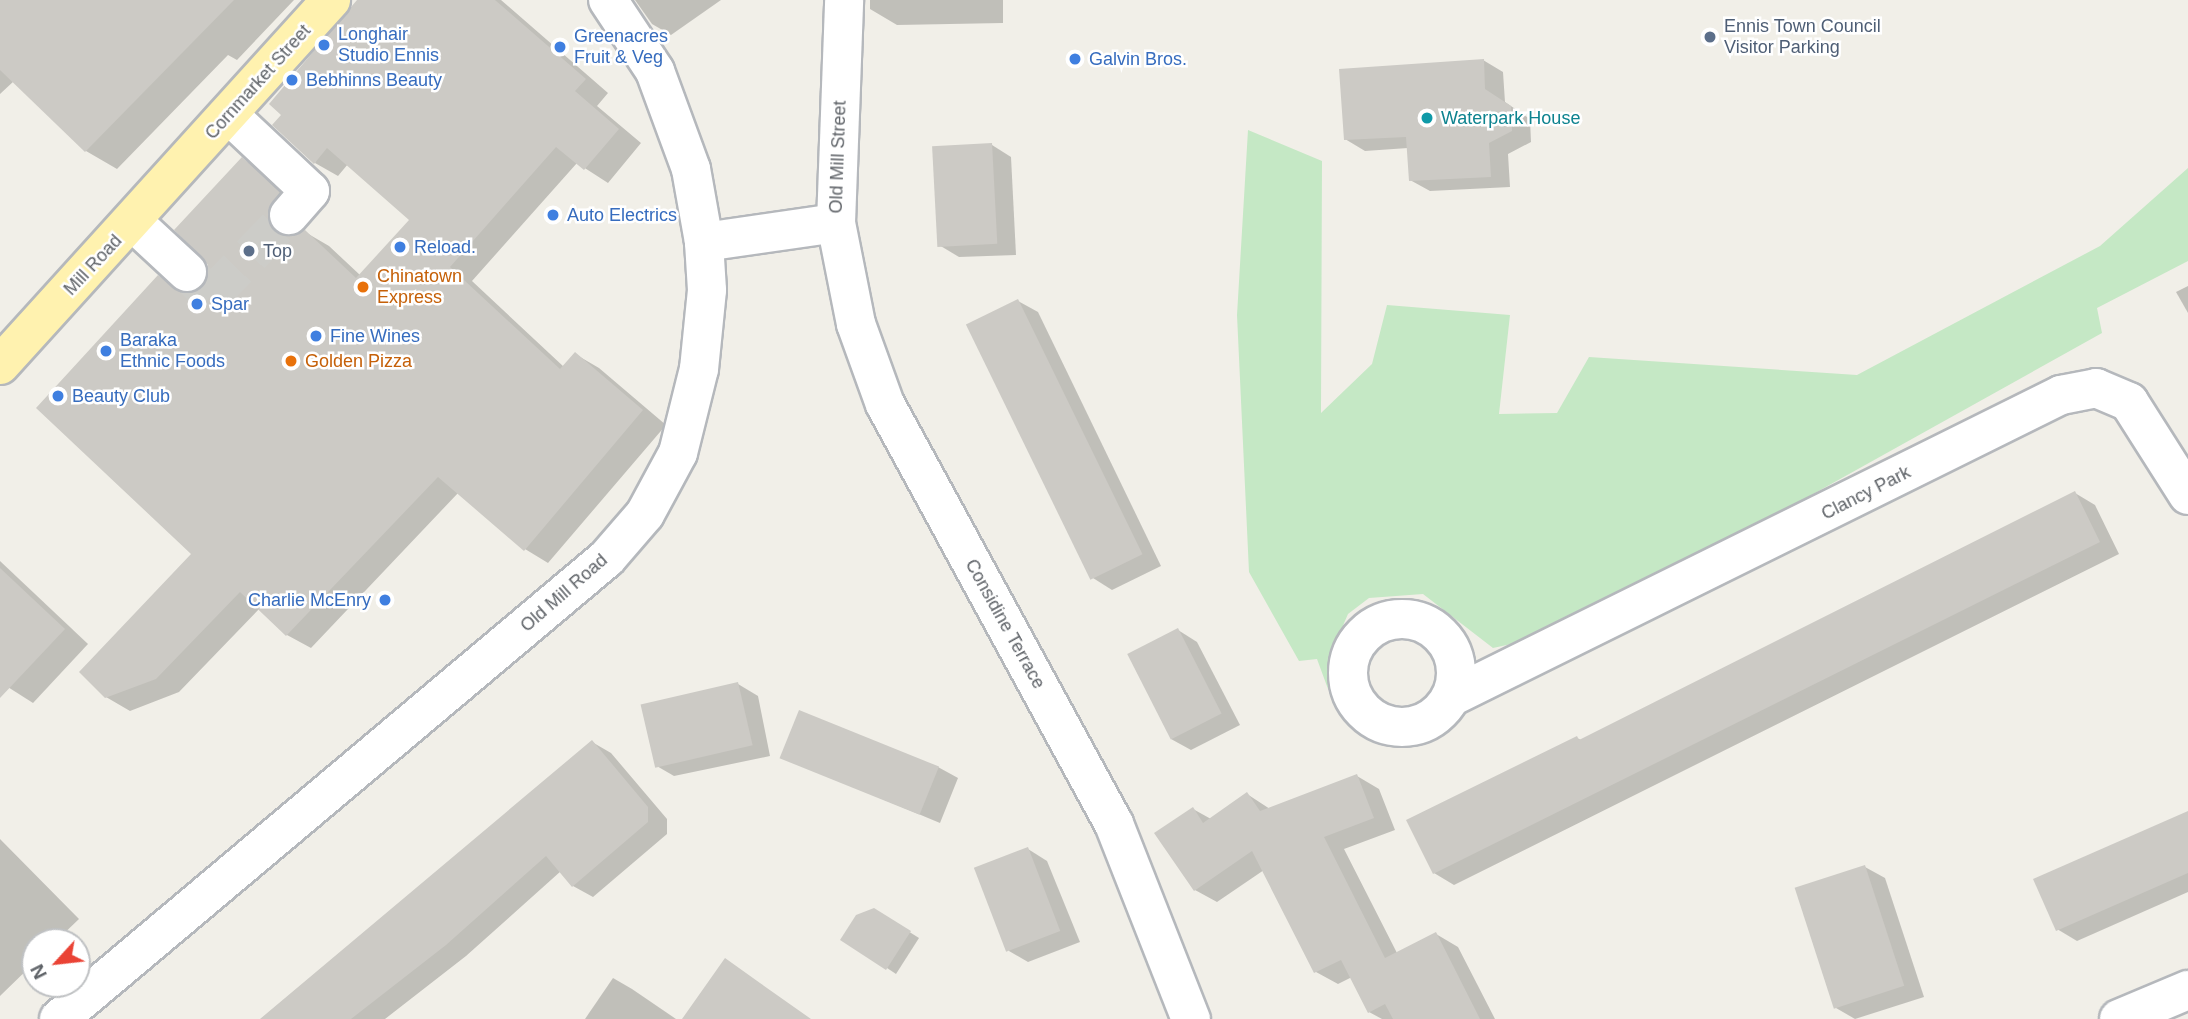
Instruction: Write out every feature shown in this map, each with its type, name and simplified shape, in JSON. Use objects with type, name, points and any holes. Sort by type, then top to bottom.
[{"type":"main road","name":"Cornmarket Street","points":[[186,164],[331,0]]},
{"type":"main road","name":"Mill Road","points":[[0,365],[186,164]]},
{"type":"street","name":"Old Mill Road","points":[[59,1019],[607,558],[645,514],[678,453],[699,369],[707,290],[704,242],[691,169],[655,71],[608,0]]},
{"type":"street","name":"Old Mill Street","points":[[704,242],[836,223],[844,0]]},
{"type":"street","points":[[229,115],[310,191],[289,215]]},
{"type":"street","points":[[132,222],[187,272]]},
{"type":"street","name":"Considine Terrace","points":[[836,223],[856,324],[885,404],[1114,824],[1191,1019]]},
{"type":"street","name":"Clancy Park","points":[[1509,671],[1452,652],[1428,625],[1392,620],[1360,638],[1348,672],[1359,706],[1389,726],[1425,722],[1451,697],[1509,671],[2061,395],[2096,388],[2129,402],[2188,495]]},
{"type":"street","points":[[1451,697],[1456,666],[1452,652]]},
{"type":"street","points":[[2119,1019],[2188,990]]},
{"type":"green space","points":[[1248,130],[1322,161],[1321,413],[1372,364],[1387,305],[1510,315],[1499,414],[1557,413],[1589,357],[1857,375],[2100,246],[2188,168],[2188,261],[2097,308],[2102,333],[1797,503],[1530,640],[1493,648],[1423,594],[1369,598],[1348,614],[1335,644],[1328,689],[1317,659],[1299,661],[1249,572],[1237,315]]},
{"type":"building","points":[[0,0],[234,0],[85,152],[0,70]]},
{"type":"building","points":[[357,0],[495,0],[586,79],[575,91],[619,129],[584,170],[556,147],[450,267],[560,369],[575,352],[643,410],[524,551],[438,477],[286,636],[240,592],[156,679],[105,698],[79,672],[191,554],[36,408],[158,275],[181,293],[203,286],[208,265],[174,230],[242,157],[280,192],[268,211],[274,231],[285,236],[305,230],[356,278],[409,220],[327,148],[314,164],[272,125],[281,115],[269,104]]},
{"type":"building","name":"Waterpark House","points":[[1484,59],[1485,89],[1511,106],[1512,131],[1489,143],[1491,177],[1409,181],[1406,137],[1344,140],[1339,69]]},
{"type":"building","points":[[992,143],[997,244],[937,247],[932,146]]},
{"type":"building","points":[[1018,299],[1142,554],[1090,580],[966,324]]},
{"type":"building","points":[[2075,491],[2100,542],[1433,874],[1406,820],[1577,736],[1579,740]]},
{"type":"building","points":[[0,568],[65,629],[0,698]]},
{"type":"building","points":[[1178,628],[1222,714],[1171,739],[1127,654]]},
{"type":"building","points":[[738,682],[753,745],[655,768],[641,704]]},
{"type":"building","points":[[799,710],[939,767],[920,815],[780,758]]},
{"type":"building","points":[[592,740],[648,807],[648,822],[572,887],[546,856],[446,945],[351,1019],[260,1019]]},
{"type":"building","points":[[1357,774],[1374,818],[1324,837],[1385,958],[1436,932],[1480,1019],[1393,1019],[1385,1004],[1368,1013],[1341,960],[1314,973],[1252,851],[1194,891],[1154,833],[1193,807],[1203,823],[1247,792],[1260,811]]},
{"type":"building","points":[[2188,811],[2188,873],[2056,931],[2033,879]]},
{"type":"building","points":[[1028,847],[1060,931],[1006,952],[974,868]]},
{"type":"building","points":[[1865,865],[1904,986],[1834,1009],[1795,888]]},
{"type":"building","points":[[874,908],[911,931],[886,970],[840,940],[856,915]]},
{"type":"building","points":[[725,958],[760,983],[811,1019],[682,1019]]},
{"type":"tunnel","points":[[187,272],[211,296],[289,215]]},
{"type":"place","name":"Ennis Town Council Visitor Parking","points":[[1710,37]]},
{"type":"place","name":"Longhair Studio Ennis","points":[[324,45]]},
{"type":"place","name":"Greenacres Fruit & Veg","points":[[560,47]]},
{"type":"place","name":"Galvin Bros.","points":[[1075,59]]},
{"type":"place","name":"Bebhinns Beauty","points":[[292,80]]},
{"type":"place","name":"Waterpark House","points":[[1427,118]]},
{"type":"place","name":"Auto Electrics","points":[[553,215]]},
{"type":"place","name":"Reload.","points":[[400,247]]},
{"type":"place","name":"Top","points":[[249,251]]},
{"type":"place","name":"Chinatown Express","points":[[363,287]]},
{"type":"place","name":"Spar","points":[[197,304]]},
{"type":"place","name":"Fine Wines","points":[[316,336]]},
{"type":"place","name":"Baraka Ethnic Foods","points":[[106,351]]},
{"type":"place","name":"Golden Pizza","points":[[291,361]]},
{"type":"place","name":"Beauty Club","points":[[58,396]]},
{"type":"place","name":"Charlie McEnry","points":[[385,600]]}]
